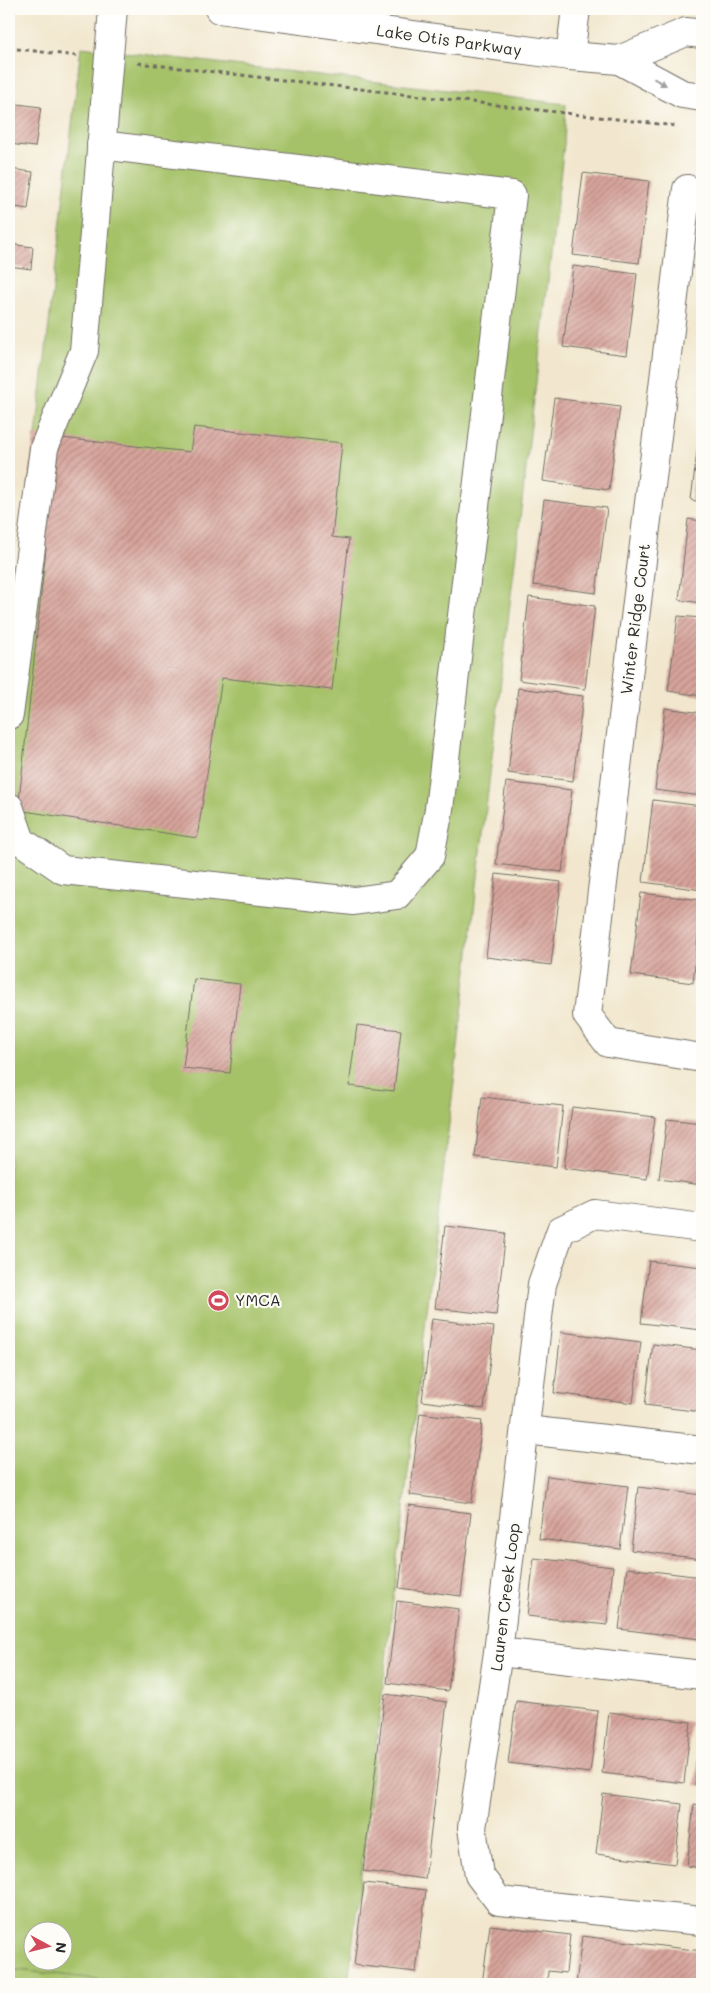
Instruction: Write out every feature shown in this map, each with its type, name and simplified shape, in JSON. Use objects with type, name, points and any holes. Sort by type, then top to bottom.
[{"type":"street","points":[[9,715],[44,448],[84,352],[113,9]]},
{"type":"street","name":"Lake Otis Parkway","points":[[219,9],[570,56],[619,60],[682,94],[702,96]]},
{"type":"street","points":[[570,56],[576,9]]},
{"type":"street","name":"Lake Otis Parkway","points":[[619,60],[686,32],[702,34]]},
{"type":"street","points":[[9,808],[21,841],[63,870],[354,901],[397,895],[430,856],[439,809],[512,195],[101,145]]},
{"type":"street","name":"Winter Ridge Court","points":[[687,189],[587,1015],[608,1043],[702,1058]]},
{"type":"street","name":"Lauren Creek Loop","points":[[702,1228],[595,1214],[561,1230],[542,1284],[498,1652],[472,1828],[479,1875],[499,1901],[702,1921]]},
{"type":"street","points":[[526,1430],[702,1450]]},
{"type":"street","points":[[498,1652],[702,1675]]},
{"type":"path","points":[[9,48],[682,127]]},
{"type":"green space","name":"YMCA","points":[[81,47],[566,104],[564,144],[348,1984],[144,1984],[9,1969],[9,669]]},
{"type":"green space","points":[[9,1969],[144,1984],[9,1984]]},
{"type":"building","points":[[9,103],[41,107],[35,147],[9,144]]},
{"type":"building","points":[[9,169],[33,172],[28,209],[9,206]]},
{"type":"building","points":[[583,173],[649,181],[639,263],[573,255]]},
{"type":"building","points":[[9,244],[33,247],[31,269],[9,266]]},
{"type":"building","points":[[573,266],[637,274],[627,355],[563,347]]},
{"type":"building","points":[[554,398],[620,407],[609,490],[543,481]]},
{"type":"building","points":[[702,420],[702,502],[691,500]]},
{"type":"building","points":[[194,427],[342,443],[332,537],[349,539],[332,690],[222,678],[197,838],[18,810],[46,548],[22,546],[34,435],[190,452]]},
{"type":"building","points":[[544,500],[607,508],[596,593],[533,585]]},
{"type":"building","points":[[688,519],[702,521],[702,603],[679,600]]},
{"type":"building","points":[[529,597],[595,606],[585,689],[519,680]]},
{"type":"building","points":[[678,616],[702,618],[702,696],[668,691]]},
{"type":"building","points":[[518,688],[583,696],[573,781],[508,773]]},
{"type":"building","points":[[665,708],[702,713],[702,796],[655,790]]},
{"type":"building","points":[[506,782],[572,790],[562,872],[496,864]]},
{"type":"building","points":[[653,800],[702,806],[702,890],[643,882]]},
{"type":"building","points":[[496,874],[561,882],[551,965],[486,957]]},
{"type":"building","points":[[641,893],[702,900],[693,983],[631,975]]},
{"type":"building","points":[[194,979],[240,984],[230,1073],[183,1068]]},
{"type":"building","points":[[357,1025],[401,1030],[394,1091],[349,1086]]},
{"type":"building","points":[[482,1097],[563,1106],[556,1167],[475,1157]]},
{"type":"building","points":[[572,1107],[655,1117],[647,1179],[564,1168]]},
{"type":"building","points":[[667,1119],[702,1123],[702,1185],[659,1179]]},
{"type":"building","points":[[445,1226],[506,1233],[496,1315],[435,1308]]},
{"type":"building","points":[[649,1261],[702,1267],[702,1330],[641,1323]]},
{"type":"building","points":[[432,1319],[494,1327],[484,1409],[422,1401]]},
{"type":"building","points":[[561,1332],[641,1342],[633,1403],[554,1393]]},
{"type":"building","points":[[653,1344],[702,1350],[702,1412],[645,1405]]},
{"type":"building","points":[[420,1413],[482,1421],[472,1503],[410,1495]]},
{"type":"building","points":[[547,1476],[628,1486],[620,1549],[539,1539]]},
{"type":"building","points":[[638,1487],[702,1495],[702,1559],[631,1550]]},
{"type":"building","points":[[409,1505],[471,1513],[461,1596],[399,1588]]},
{"type":"building","points":[[534,1558],[613,1567],[607,1625],[527,1616]]},
{"type":"building","points":[[627,1568],[702,1577],[700,1639],[619,1629]]},
{"type":"building","points":[[397,1601],[459,1609],[448,1691],[387,1683]]},
{"type":"building","points":[[385,1694],[447,1702],[425,1879],[363,1871]]},
{"type":"building","points":[[516,1701],[598,1711],[590,1773],[508,1763]]},
{"type":"building","points":[[609,1712],[691,1722],[684,1783],[602,1773]]},
{"type":"building","points":[[702,1738],[702,1786],[695,1785]]},
{"type":"building","points":[[603,1794],[682,1804],[675,1864],[596,1854]]},
{"type":"building","points":[[694,1804],[702,1805],[702,1868],[687,1866]]},
{"type":"building","points":[[364,1883],[426,1890],[416,1972],[354,1965]]},
{"type":"building","points":[[490,1925],[570,1935],[566,1973],[548,1971],[547,1984],[482,1984]]},
{"type":"building","points":[[582,1936],[702,1951],[702,1984],[576,1984]]},
{"type":"place","name":"YMCA","points":[[219,1300]]}]
